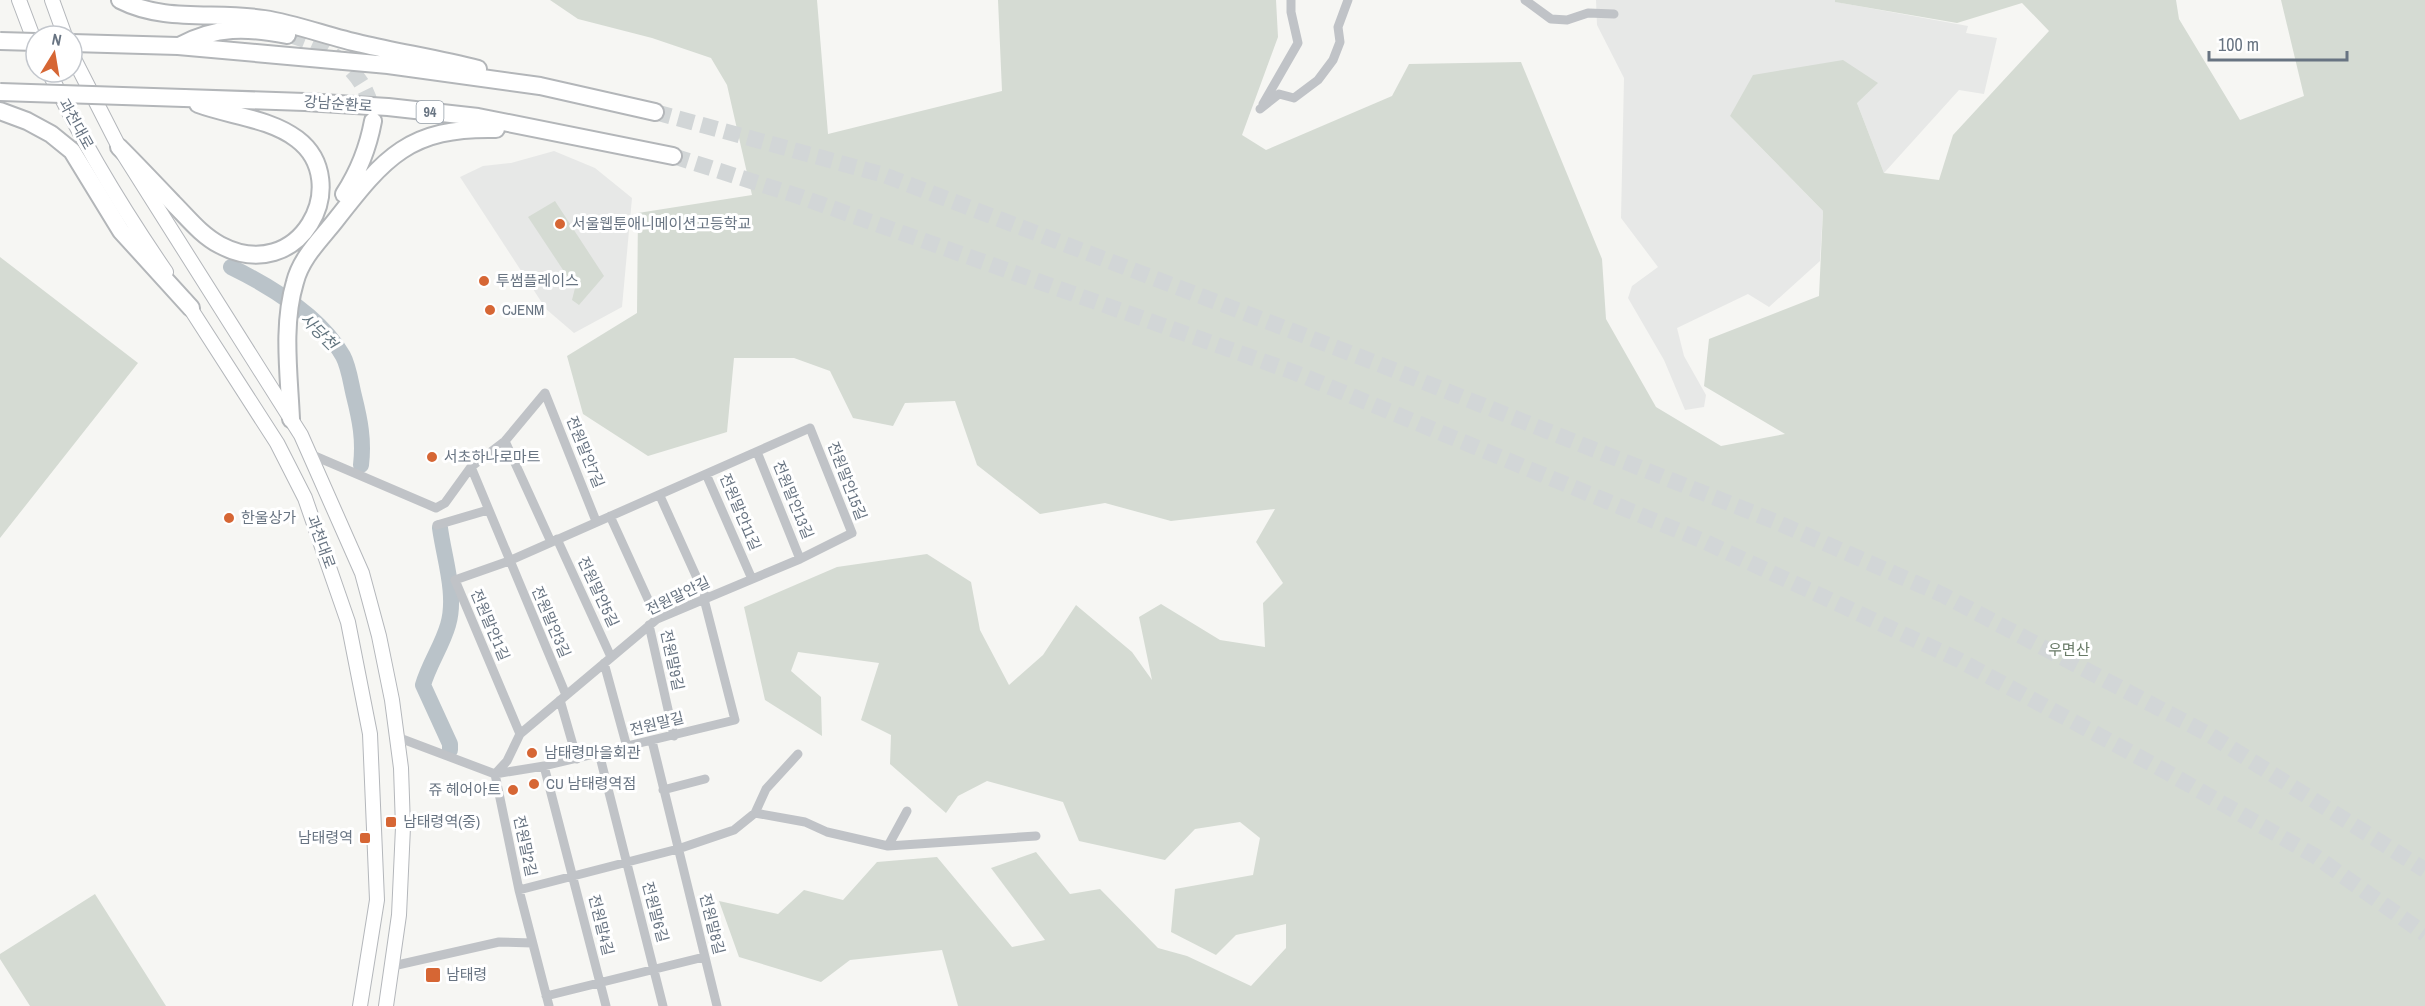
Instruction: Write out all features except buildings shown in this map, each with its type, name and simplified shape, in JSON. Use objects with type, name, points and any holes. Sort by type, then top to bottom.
[{"type":"highway","points":[[120,0],[162,14],[238,15],[267,19],[362,44],[448,61],[540,86],[655,112]]},
{"type":"highway","points":[[178,46],[199,35],[233,29],[263,30],[290,36]]},
{"type":"highway","points":[[0,41],[24,43]]},
{"type":"highway","points":[[84,43],[178,46],[388,65],[540,86]]},
{"type":"highway","name":"강남순환로","points":[[0,92],[388,107],[478,117],[673,156]]},
{"type":"highway","points":[[119,147],[202,233],[221,246],[253,255],[282,251],[292,244],[303,234],[320,203],[318,170],[307,150],[299,140],[284,131],[184,98]]},
{"type":"highway","points":[[0,111],[27,121],[51,134],[72,151],[121,231],[190,308]]},
{"type":"highway","points":[[291,419],[287,334],[294,283],[305,259],[358,172],[369,141],[373,121]]},
{"type":"highway","points":[[305,259],[375,172],[403,148],[439,132],[457,129],[542,129]]},
{"type":"main road","points":[[19,0],[28,24]]},
{"type":"main road","points":[[52,0],[61,24]]},
{"type":"main road","name":"과천대로","points":[[84,78],[119,147],[301,435],[362,573],[379,636],[401,768],[403,827],[399,915],[386,1006]]},
{"type":"main road","name":"과천대로","points":[[55,84],[131,222],[190,308],[277,443],[305,498],[348,622],[370,734],[377,900],[360,1006]]},
{"type":"main road","points":[[277,443],[301,435]]},
{"type":"main road","points":[[370,734],[397,737]]},
{"type":"street","points":[[1291,0],[1291,12],[1298,43],[1260,109],[1279,94],[1294,98],[1318,80],[1333,60],[1340,42],[1338,27],[1348,0]]},
{"type":"street","points":[[1525,0],[1551,19],[1567,20],[1588,13],[1614,14]]},
{"type":"street","name":"전원말안7길","points":[[505,441],[545,393],[596,521]]},
{"type":"street","name":"전원말안15길","points":[[757,452],[810,428],[852,533]]},
{"type":"street","points":[[310,454],[436,508],[445,503],[471,467],[505,441]]},
{"type":"street","name":"전원말안5길","points":[[505,441],[554,540],[608,660],[627,747]]},
{"type":"street","name":"전원말안11길","points":[[752,579],[706,474],[757,452]]},
{"type":"street","name":"전원말안13길","points":[[757,452],[800,559]]},
{"type":"street","name":"전원말안3길","points":[[471,467],[563,698],[577,759]]},
{"type":"street","points":[[509,561],[706,474]]},
{"type":"street","points":[[660,496],[705,598]]},
{"type":"street","points":[[437,525],[488,510]]},
{"type":"street","points":[[610,516],[653,622]]},
{"type":"street","name":"전원말안길","points":[[495,774],[507,761],[520,734],[653,622],[800,559],[852,533]]},
{"type":"street","name":"전원말안1길","points":[[509,561],[455,580],[520,734]]},
{"type":"street","name":"전원말길","points":[[397,737],[495,774],[577,759],[735,720],[705,598]]},
{"type":"street","name":"전원말9길","points":[[653,622],[674,736]]},
{"type":"street","name":"전원말8길","points":[[652,741],[717,1006]]},
{"type":"street","name":"전원말6길","points":[[599,753],[663,1006]]},
{"type":"street","points":[[573,876],[678,849],[734,830],[755,813],[766,789],[798,754]]},
{"type":"street","name":"전원말4길","points":[[544,766],[606,1006]]},
{"type":"street","name":"전원말2길","points":[[495,774],[519,890],[549,1006]]},
{"type":"street","points":[[663,790],[705,779]]},
{"type":"street","points":[[888,846],[907,811]]},
{"type":"street","points":[[755,813],[805,822],[827,832],[888,846],[1036,836]]},
{"type":"street","name":"전원말2길","points":[[519,890],[573,876]]},
{"type":"street","points":[[393,966],[499,942],[532,943]]},
{"type":"street","points":[[546,996],[704,957]]},
{"type":"shaded area","points":[[1596,0],[1835,0],[1968,26],[1966,33],[1997,38],[1984,94],[1959,90],[1884,173],[1857,103],[1730,116],[1823,211],[1820,261],[1769,307],[1748,294],[1677,328],[1684,356],[1706,395],[1704,407],[1685,410],[1664,360],[1628,298],[1632,286],[1658,267],[1621,218],[1624,78],[1597,25]]},
{"type":"shaded area","name":"서울웹툰애니메이션고등학교","points":[[554,151],[595,168],[632,198],[622,307],[574,333],[546,309],[460,177],[483,166],[511,163]]},
{"type":"green space","name":"우면산","points":[[550,0],[817,0],[828,134],[1002,91],[998,0],[1276,0],[1278,37],[1242,135],[1266,150],[1392,96],[1409,64],[1521,62],[1602,259],[1606,319],[1656,407],[1721,446],[1785,434],[1704,386],[1709,339],[1819,296],[1823,211],[1730,116],[1753,75],[1843,60],[1878,83],[1857,103],[1884,173],[1939,180],[1953,135],[2049,31],[2022,3],[1957,23],[1835,2],[1835,0],[2176,0],[2179,19],[2240,120],[2304,96],[2281,0],[2425,0],[2425,1006],[958,1006],[942,950],[850,960],[821,982],[739,957],[719,901],[778,914],[804,890],[843,900],[877,862],[937,857],[1012,947],[1045,940],[991,868],[1036,852],[1070,894],[1100,889],[1158,948],[1187,956],[1251,986],[1286,948],[1286,924],[1236,935],[1216,955],[1171,932],[1175,889],[1253,875],[1260,838],[1240,822],[1195,829],[1165,860],[1079,841],[1063,802],[987,781],[958,796],[946,813],[890,764],[891,735],[861,720],[879,663],[798,652],[791,671],[821,697],[822,736],[765,700],[744,607],[837,567],[927,554],[971,582],[980,630],[1009,685],[1043,655],[1076,605],[1132,652],[1152,680],[1139,617],[1161,604],[1220,640],[1265,647],[1263,603],[1283,583],[1256,542],[1275,509],[1171,521],[1105,503],[1040,514],[977,465],[955,401],[905,403],[893,426],[853,418],[830,371],[794,358],[734,358],[727,432],[648,456],[583,414],[567,356],[637,313],[638,213],[752,195],[727,85],[711,58],[652,38],[578,19]]},
{"type":"green space","points":[[555,201],[604,276],[579,305],[572,300],[575,288],[528,217]]},
{"type":"green space","points":[[0,257],[138,363],[0,538]]},
{"type":"green space","points":[[95,894],[166,1006],[30,1006],[0,959],[0,954]]},
{"type":"waterway","name":"사당천","points":[[231,267],[262,283],[293,304],[322,328],[343,356],[360,422],[361,465]]},
{"type":"waterway","name":"사당천","points":[[440,528],[449,576],[450,613],[448,625],[423,685],[450,744],[450,750]]},
{"type":"tunnel","points":[[290,35],[320,47],[346,65],[365,89],[373,120]]},
{"type":"tunnel","points":[[655,112],[884,175],[1376,363],[1774,521],[1943,595],[2210,735],[2425,870]]},
{"type":"tunnel","points":[[673,156],[798,196],[1296,373],[1701,540],[1957,659],[2165,771],[2315,856],[2425,934]]},
{"type":"place","name":"서울웹툰애니메이션고등학교","points":[[560,224]]},
{"type":"place","name":"투썸플레이스","points":[[484,281]]},
{"type":"place","name":"CJENM","points":[[490,310]]},
{"type":"place","name":"서초하나로마트","points":[[432,457]]},
{"type":"place","name":"한울상가","points":[[229,518]]},
{"type":"place","name":"남태령마을회관","points":[[532,753]]},
{"type":"place","name":"CU 남태령역점","points":[[534,784]]},
{"type":"place","name":"쥬 헤어아트","points":[[513,790]]},
{"type":"place","name":"남태령역(중)","points":[[391,822]]},
{"type":"place","name":"남태령역","points":[[365,838]]},
{"type":"place","name":"남태령","points":[[433,975]]}]
